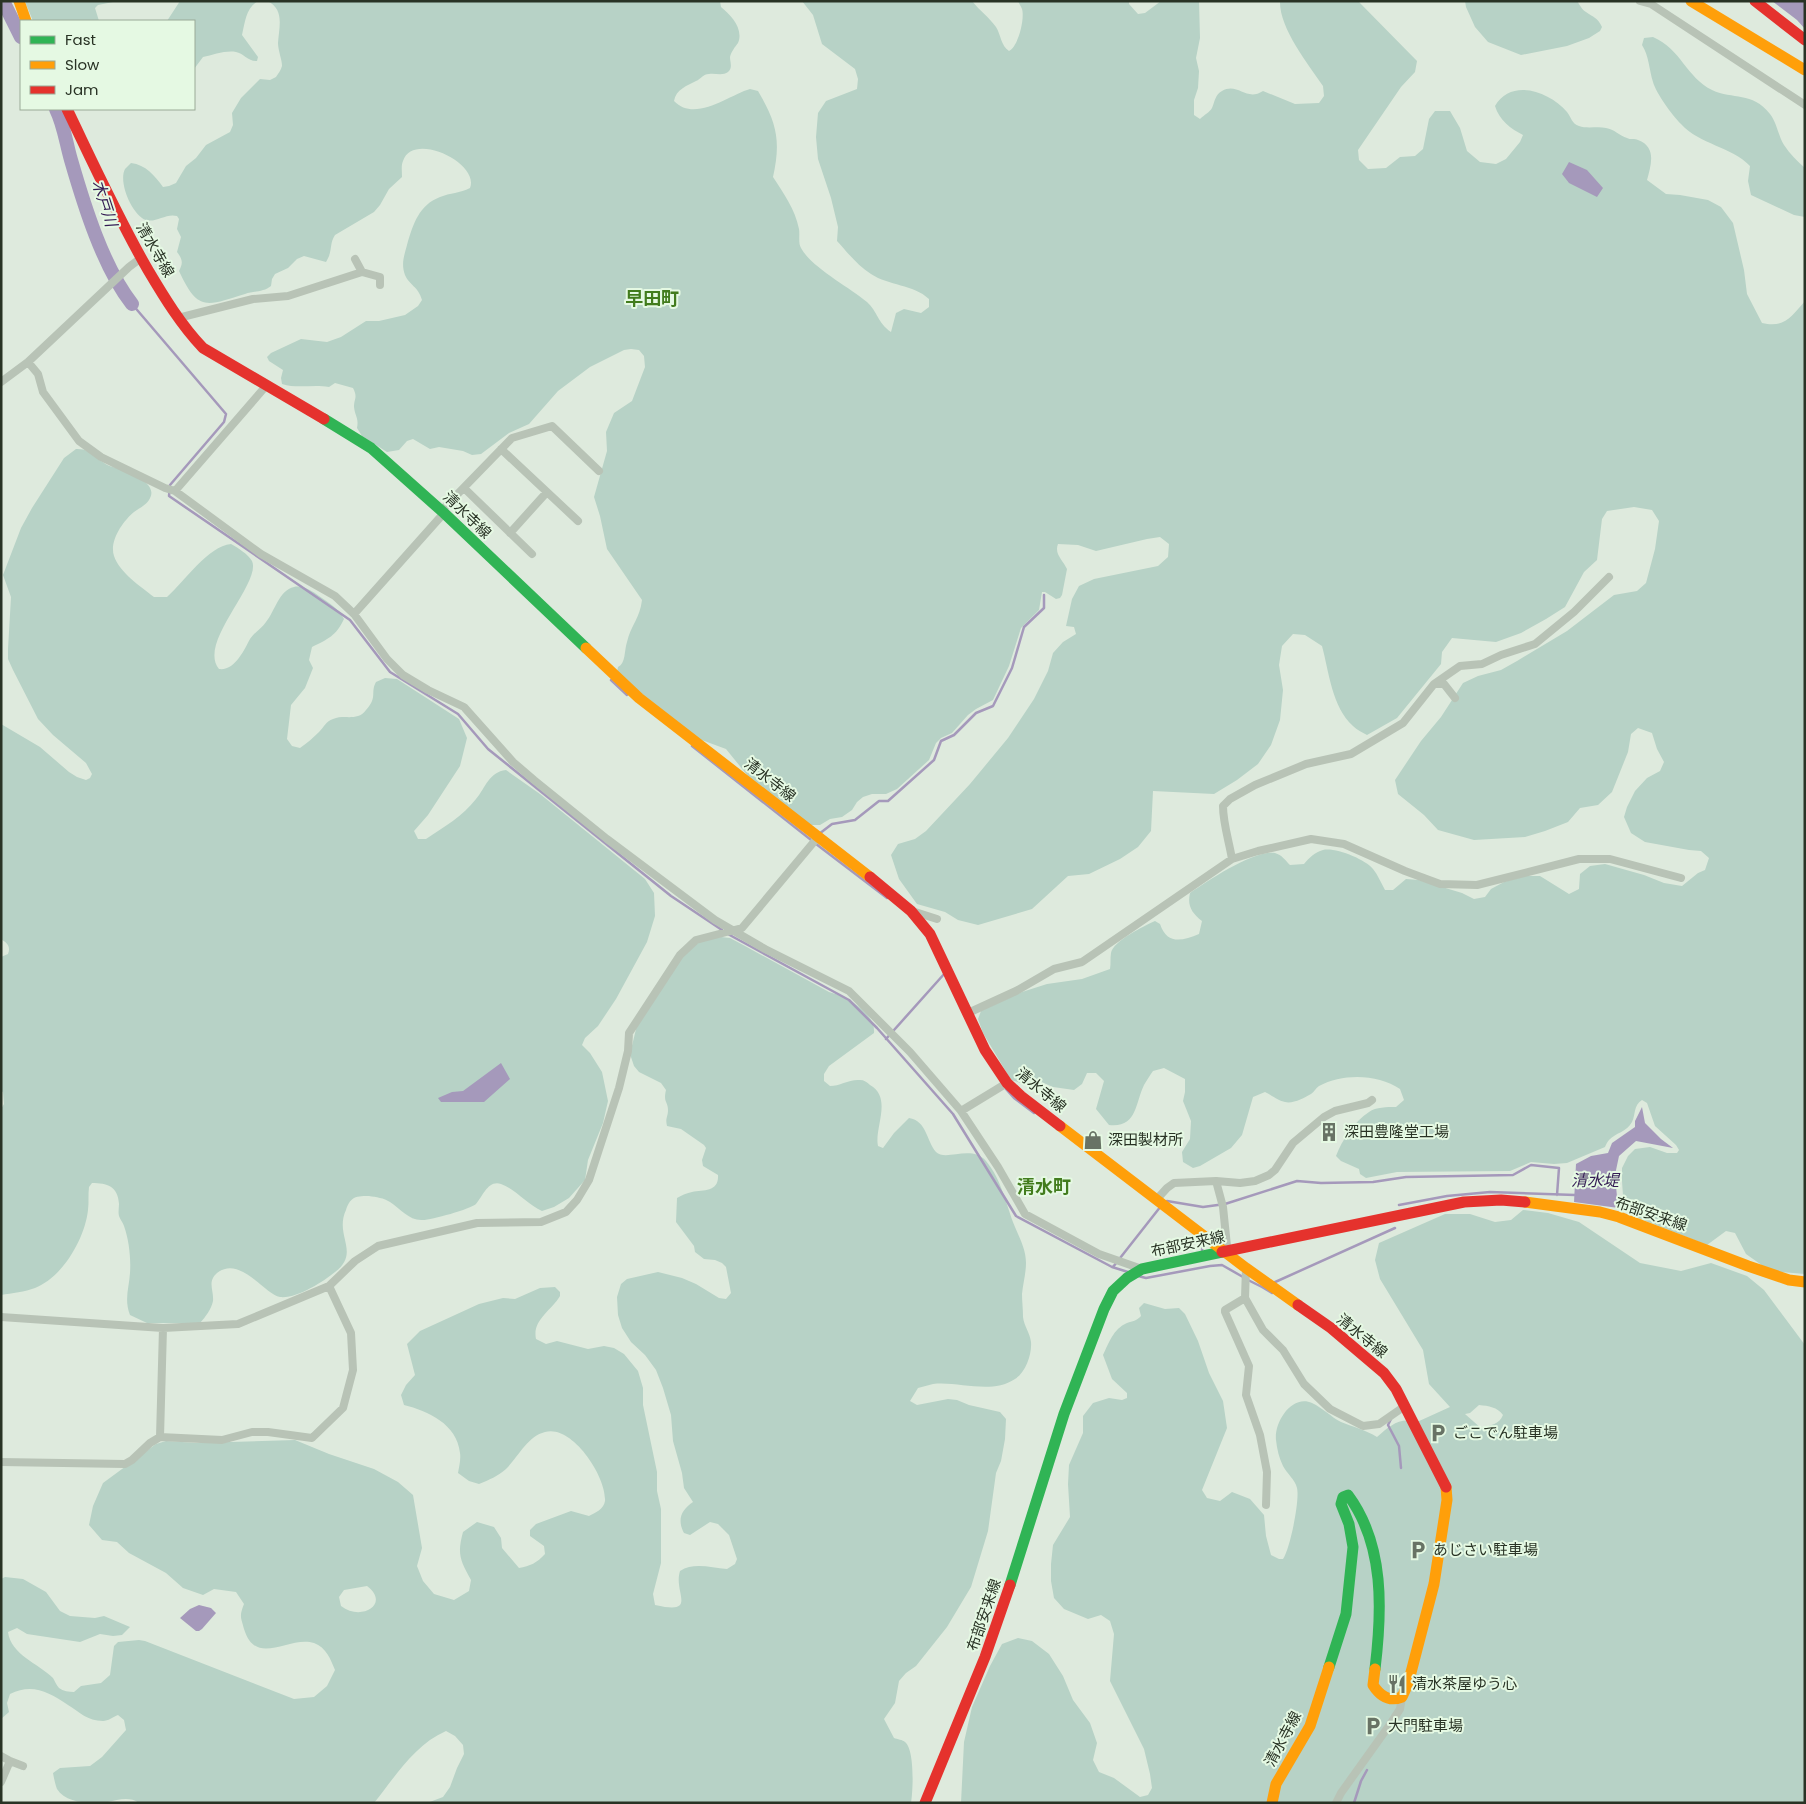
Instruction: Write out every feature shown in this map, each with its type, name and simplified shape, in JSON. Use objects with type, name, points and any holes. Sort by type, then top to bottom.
[{"type":"main road","points":[[19,1],[26,20]]},
{"type":"main road","points":[[1691,1],[1805,70]]},
{"type":"main road","points":[[1755,1],[1805,40]]},
{"type":"main road","name":"清水寺線","points":[[67,110],[141,258],[178,318],[203,348],[371,448],[443,512],[639,698],[876,881],[911,911],[930,934],[985,1050],[1007,1083],[1021,1096],[1246,1268],[1331,1328],[1384,1373],[1396,1389],[1446,1487],[1446,1500],[1434,1584],[1408,1684],[1402,1697],[1399,1699],[1381,1696],[1373,1684],[1379,1636],[1379,1585],[1376,1560],[1359,1510],[1348,1496],[1343,1497],[1340,1504],[1349,1524],[1352,1547],[1346,1614],[1310,1726],[1276,1784],[1272,1803]]},
{"type":"main road","name":"布部安来線","points":[[924,1803],[986,1657],[1021,1553],[1064,1414],[1104,1309],[1113,1291],[1127,1278],[1142,1269],[1464,1202],[1501,1200],[1554,1205],[1619,1217],[1757,1269],[1789,1280],[1805,1282]]},
{"type":"street","points":[[1640,1],[1651,4],[1805,105]]},
{"type":"street","points":[[1,382],[28,362],[129,267],[141,258]]},
{"type":"street","points":[[355,259],[362,272],[380,281],[383,268]]},
{"type":"street","points":[[178,318],[253,298],[288,296],[362,272]]},
{"type":"street","points":[[28,362],[38,374],[43,392],[79,441],[101,457],[175,491],[261,554],[335,596],[354,614],[387,659],[403,675],[428,690],[464,707],[513,762],[614,844],[715,920],[765,949],[849,991],[910,1052],[962,1111],[1025,1214],[1099,1254],[1142,1269]]},
{"type":"street","points":[[175,491],[266,386]]},
{"type":"street","points":[[354,614],[464,488],[512,438],[552,426],[599,471]]},
{"type":"street","points":[[501,449],[578,522]]},
{"type":"street","points":[[464,488],[532,554]]},
{"type":"street","points":[[510,533],[547,492]]},
{"type":"street","points":[[1232,859],[1223,816],[1223,806],[1230,799],[1255,785],[1306,764],[1351,754],[1403,723],[1434,684],[1460,666],[1482,664],[1501,655],[1534,644],[1574,612],[1609,577]]},
{"type":"street","points":[[1434,684],[1444,684],[1455,698]]},
{"type":"street","points":[[1,1317],[163,1328],[238,1324],[328,1286],[355,1261],[378,1246],[477,1223],[542,1222],[566,1212],[577,1200],[589,1180],[619,1088],[628,1051],[629,1033],[680,954],[696,940],[742,928],[818,837]]},
{"type":"street","points":[[968,1013],[1016,991],[1054,969],[1082,962],[1232,859],[1311,839],[1344,844],[1440,884],[1477,885],[1579,859],[1610,859],[1681,878]]},
{"type":"street","points":[[911,911],[937,919]]},
{"type":"street","points":[[962,1111],[1007,1083]]},
{"type":"street","points":[[1157,1199],[1174,1183],[1216,1181],[1240,1183],[1255,1181],[1269,1175],[1275,1170],[1293,1143],[1324,1117],[1336,1111],[1368,1103],[1372,1100]]},
{"type":"street","points":[[1216,1181],[1223,1207],[1226,1252]]},
{"type":"street","points":[[1246,1268],[1245,1298],[1263,1330],[1283,1350],[1304,1384],[1330,1409],[1363,1426],[1379,1424],[1405,1406]]},
{"type":"street","points":[[1,1462],[124,1464],[132,1460],[150,1443],[160,1437],[222,1440],[252,1432],[268,1432],[312,1438],[342,1408],[353,1370],[351,1333],[328,1286]]},
{"type":"street","points":[[1245,1298],[1225,1310],[1225,1312],[1249,1366],[1246,1395],[1260,1435],[1267,1472],[1266,1505]]},
{"type":"street","points":[[160,1437],[163,1328]]},
{"type":"street","points":[[1336,1803],[1400,1709],[1402,1697]]},
{"type":"street","points":[[1,1756],[22,1766]]},
{"type":"street","points":[[1,1782],[10,1761]]},
{"type":"green space","points":[[26,1],[118,1],[98,5],[95,8],[99,20],[33,20]]},
{"type":"green space","points":[[180,1],[258,1],[248,11],[242,35],[258,57],[257,61],[236,52],[224,52],[203,57],[195,68],[195,20],[168,20]]},
{"type":"green space","points":[[267,1],[720,1],[721,7],[736,23],[739,33],[738,43],[730,57],[730,69],[724,74],[707,74],[686,86],[679,91],[674,101],[682,107],[702,108],[712,106],[750,89],[758,91],[776,133],[777,153],[773,177],[795,215],[801,248],[813,262],[867,302],[891,332],[896,313],[904,309],[921,313],[929,307],[929,299],[916,290],[885,281],[866,271],[837,241],[838,227],[818,159],[816,137],[818,113],[826,101],[857,89],[858,79],[855,69],[822,44],[813,15],[802,1],[972,1],[996,27],[1006,49],[1009,51],[1018,39],[1022,26],[1023,14],[1018,1],[1129,1],[1129,4],[1138,14],[1145,13],[1161,1],[1199,1],[1200,38],[1196,58],[1199,71],[1198,88],[1194,100],[1194,115],[1200,119],[1211,109],[1218,94],[1228,89],[1252,94],[1263,91],[1295,104],[1319,103],[1324,96],[1323,86],[1289,34],[1281,12],[1280,1],[1358,1],[1417,61],[1415,72],[1401,87],[1358,150],[1359,160],[1368,169],[1386,168],[1400,157],[1415,156],[1423,149],[1429,119],[1435,111],[1450,111],[1460,128],[1467,151],[1480,162],[1496,164],[1506,159],[1520,142],[1523,135],[1506,124],[1499,116],[1495,106],[1502,97],[1510,92],[1520,90],[1541,93],[1550,98],[1567,112],[1577,125],[1609,129],[1624,137],[1637,139],[1644,143],[1648,147],[1651,157],[1647,180],[1666,194],[1708,200],[1721,207],[1733,223],[1744,270],[1747,294],[1762,323],[1776,324],[1787,320],[1805,301],[1805,1274],[1770,1271],[1746,1254],[1735,1233],[1726,1231],[1707,1245],[1638,1218],[1623,1196],[1622,1168],[1628,1156],[1635,1149],[1650,1147],[1667,1153],[1677,1153],[1679,1150],[1655,1126],[1647,1103],[1642,1100],[1637,1105],[1630,1125],[1612,1138],[1605,1147],[1567,1163],[1531,1162],[1510,1171],[1397,1172],[1366,1178],[1360,1174],[1359,1169],[1341,1161],[1336,1156],[1349,1132],[1364,1116],[1375,1109],[1396,1107],[1404,1100],[1400,1089],[1391,1084],[1371,1078],[1349,1077],[1328,1082],[1319,1086],[1311,1094],[1291,1102],[1283,1101],[1265,1092],[1253,1097],[1242,1135],[1231,1148],[1193,1168],[1183,1162],[1182,1152],[1190,1139],[1191,1121],[1183,1101],[1185,1079],[1164,1068],[1153,1071],[1144,1085],[1130,1119],[1118,1125],[1109,1125],[1096,1109],[1104,1081],[1096,1073],[1087,1073],[1082,1084],[1074,1090],[1053,1087],[1032,1078],[1021,1083],[1011,1080],[983,1033],[978,1019],[981,1011],[1022,992],[1047,984],[1082,979],[1110,969],[1113,948],[1130,934],[1155,921],[1160,924],[1163,931],[1171,938],[1181,939],[1199,934],[1202,921],[1191,909],[1189,902],[1190,893],[1231,867],[1266,853],[1277,854],[1290,865],[1304,864],[1312,856],[1323,850],[1335,850],[1364,861],[1369,865],[1385,890],[1393,890],[1406,879],[1419,880],[1462,893],[1474,899],[1485,897],[1491,889],[1504,882],[1525,876],[1540,876],[1569,894],[1579,889],[1580,874],[1590,866],[1605,864],[1664,883],[1682,886],[1698,873],[1705,870],[1709,858],[1701,851],[1645,842],[1631,833],[1624,817],[1627,807],[1635,791],[1647,778],[1660,771],[1664,762],[1652,733],[1638,728],[1631,734],[1628,752],[1612,792],[1598,805],[1580,808],[1568,822],[1525,837],[1474,840],[1438,830],[1424,815],[1398,794],[1395,780],[1421,741],[1441,717],[1463,683],[1478,676],[1501,670],[1567,631],[1614,595],[1637,591],[1646,583],[1655,549],[1659,521],[1652,510],[1634,507],[1607,511],[1602,519],[1597,560],[1584,572],[1565,607],[1521,633],[1496,642],[1452,638],[1442,652],[1441,664],[1397,718],[1367,735],[1353,726],[1340,709],[1332,689],[1322,646],[1305,635],[1293,634],[1282,646],[1279,665],[1283,690],[1280,720],[1271,745],[1258,764],[1214,794],[1153,791],[1151,831],[1138,847],[1120,859],[1089,874],[1068,876],[1032,909],[978,925],[958,920],[945,912],[917,904],[899,879],[891,855],[898,844],[915,839],[926,831],[970,784],[1008,738],[1034,699],[1048,671],[1053,653],[1063,642],[1076,634],[1074,627],[1066,626],[1072,599],[1079,586],[1094,579],[1158,566],[1168,557],[1169,544],[1160,537],[1096,551],[1078,545],[1058,544],[1058,554],[1067,569],[1062,595],[1056,599],[1042,592],[1039,610],[1021,628],[1009,666],[993,700],[976,709],[952,733],[941,738],[936,743],[929,760],[897,789],[886,794],[872,794],[863,797],[852,810],[842,817],[830,819],[820,825],[810,825],[752,781],[726,749],[699,739],[635,689],[617,672],[618,667],[624,660],[626,645],[642,600],[607,549],[594,497],[607,451],[606,432],[614,413],[632,401],[645,367],[644,356],[639,350],[624,350],[590,367],[558,391],[529,424],[509,433],[481,454],[472,455],[463,451],[439,447],[430,449],[413,439],[407,441],[399,450],[387,452],[362,436],[357,428],[354,407],[356,396],[353,388],[335,383],[329,387],[282,384],[283,370],[269,361],[267,357],[271,353],[301,339],[327,342],[341,337],[366,321],[379,321],[405,315],[418,306],[422,300],[416,289],[407,279],[403,267],[404,256],[412,230],[422,210],[433,200],[470,188],[470,178],[465,169],[444,154],[431,150],[419,149],[409,153],[402,163],[402,177],[389,189],[374,212],[335,235],[326,262],[304,256],[297,259],[288,268],[275,274],[271,286],[268,288],[212,303],[198,299],[192,294],[179,271],[182,262],[177,252],[181,237],[177,229],[179,219],[177,216],[173,215],[150,221],[141,217],[131,205],[125,190],[123,175],[125,169],[131,163],[145,168],[163,187],[176,183],[186,166],[196,158],[206,145],[230,132],[233,125],[232,113],[241,98],[260,79],[270,80],[278,75],[282,66],[278,43],[280,19],[273,4]]},
{"type":"green space","points":[[1465,1],[1577,1],[1583,10],[1597,20],[1602,27],[1600,31],[1589,38],[1567,46],[1521,55],[1488,42],[1475,27]]},
{"type":"green space","points":[[1653,37],[1663,42],[1696,78],[1712,90],[1749,99],[1763,107],[1770,114],[1784,145],[1805,168],[1805,217],[1794,215],[1751,195],[1748,181],[1750,166],[1734,154],[1697,137],[1677,120],[1657,92],[1648,58],[1642,45],[1644,38]]},
{"type":"green space","points":[[76,449],[87,451],[108,465],[133,474],[150,488],[149,500],[134,512],[122,526],[115,538],[113,550],[117,562],[126,574],[154,597],[167,597],[205,557],[222,546],[231,544],[240,549],[252,561],[253,571],[248,584],[222,629],[216,644],[215,658],[219,669],[230,667],[238,659],[250,639],[269,617],[281,596],[289,589],[297,587],[310,590],[333,606],[342,615],[344,619],[335,633],[312,647],[309,660],[313,668],[305,688],[291,705],[287,739],[292,746],[300,748],[331,720],[359,716],[372,702],[376,682],[385,678],[397,679],[459,719],[467,738],[460,766],[428,815],[414,831],[418,839],[426,839],[459,816],[471,805],[492,777],[500,771],[506,770],[540,794],[645,879],[654,893],[655,916],[647,942],[616,999],[598,1026],[585,1038],[582,1045],[590,1053],[602,1072],[608,1101],[603,1123],[588,1160],[585,1180],[569,1198],[554,1207],[542,1211],[506,1186],[496,1183],[489,1186],[476,1204],[467,1209],[434,1218],[418,1220],[409,1217],[390,1202],[383,1199],[369,1196],[356,1197],[346,1208],[343,1219],[347,1250],[346,1258],[335,1272],[317,1285],[301,1293],[280,1297],[243,1272],[226,1269],[217,1273],[212,1280],[213,1301],[208,1313],[200,1323],[147,1323],[130,1315],[128,1310],[129,1249],[126,1231],[119,1216],[118,1198],[111,1187],[92,1183],[89,1187],[86,1221],[77,1244],[63,1266],[45,1283],[35,1288],[1,1295],[1,1109],[4,1104],[3,1092],[1,1091],[1,957],[8,954],[9,947],[1,939],[1,724],[40,747],[77,777],[86,780],[92,774],[86,763],[53,735],[38,719],[8,659],[11,597],[3,575],[21,528],[32,508],[64,458]]},
{"type":"green space","points":[[721,937],[730,938],[829,992],[851,1001],[865,1012],[873,1025],[874,1033],[829,1066],[824,1074],[824,1081],[830,1086],[861,1080],[867,1082],[877,1091],[882,1105],[877,1139],[878,1146],[883,1148],[894,1133],[909,1118],[915,1120],[923,1127],[936,1152],[940,1155],[966,1153],[980,1156],[986,1161],[1000,1184],[1026,1258],[1022,1294],[1023,1317],[1031,1347],[1028,1362],[1019,1376],[1006,1384],[985,1387],[931,1384],[918,1388],[910,1401],[917,1405],[948,1399],[957,1400],[969,1405],[1000,1412],[1006,1419],[1005,1439],[1001,1461],[996,1473],[988,1531],[971,1587],[947,1627],[916,1666],[899,1681],[895,1703],[884,1719],[894,1738],[905,1742],[908,1746],[912,1762],[913,1781],[911,1803],[427,1803],[443,1797],[450,1787],[464,1754],[463,1745],[455,1736],[446,1731],[424,1744],[406,1762],[374,1803],[139,1803],[127,1799],[87,1803],[67,1798],[61,1794],[57,1789],[53,1773],[60,1768],[90,1766],[102,1757],[126,1730],[124,1720],[118,1715],[109,1720],[97,1721],[84,1716],[54,1696],[33,1689],[10,1694],[7,1703],[9,1712],[1,1719],[1,1579],[5,1577],[23,1579],[46,1592],[60,1611],[70,1616],[95,1618],[104,1616],[130,1627],[122,1635],[100,1634],[80,1642],[27,1634],[17,1628],[8,1632],[14,1647],[53,1678],[57,1686],[64,1691],[74,1692],[81,1686],[101,1683],[110,1675],[114,1646],[118,1642],[139,1640],[294,1699],[314,1697],[327,1686],[335,1670],[325,1651],[314,1643],[294,1643],[274,1648],[256,1647],[249,1640],[244,1629],[241,1612],[244,1604],[236,1592],[214,1589],[203,1595],[183,1588],[166,1573],[129,1553],[117,1542],[102,1540],[89,1525],[93,1506],[103,1483],[156,1444],[166,1441],[197,1443],[295,1440],[374,1469],[398,1482],[413,1495],[422,1548],[417,1566],[423,1581],[434,1594],[454,1600],[469,1591],[471,1580],[462,1562],[460,1546],[463,1532],[477,1522],[494,1527],[501,1538],[502,1548],[519,1568],[533,1564],[545,1554],[544,1546],[530,1536],[530,1530],[536,1524],[571,1511],[589,1516],[601,1508],[605,1501],[600,1479],[586,1454],[566,1436],[555,1432],[539,1434],[528,1442],[500,1474],[479,1484],[469,1481],[458,1473],[460,1455],[458,1443],[447,1427],[431,1415],[404,1405],[401,1395],[406,1385],[415,1375],[407,1344],[420,1331],[479,1304],[503,1298],[515,1299],[540,1288],[555,1287],[560,1292],[560,1296],[539,1321],[536,1339],[546,1344],[557,1341],[588,1349],[604,1346],[614,1348],[624,1354],[638,1371],[643,1388],[643,1405],[657,1472],[657,1491],[661,1509],[661,1563],[653,1594],[655,1605],[676,1607],[680,1604],[680,1571],[685,1568],[697,1566],[727,1569],[735,1564],[737,1559],[729,1535],[718,1524],[710,1522],[690,1535],[684,1533],[681,1516],[693,1502],[684,1488],[673,1441],[671,1415],[663,1388],[656,1370],[645,1355],[631,1342],[622,1328],[618,1315],[617,1297],[621,1284],[627,1279],[658,1272],[682,1278],[719,1298],[726,1299],[731,1293],[726,1267],[715,1260],[704,1259],[695,1252],[694,1246],[676,1222],[677,1198],[688,1193],[710,1189],[716,1185],[718,1175],[703,1166],[702,1160],[706,1148],[704,1145],[681,1129],[667,1126],[668,1107],[665,1097],[666,1090],[661,1083],[639,1072],[634,1066],[630,1054],[637,1025],[680,958],[697,942]],"holes":[[[367,1586],[374,1593],[376,1599],[371,1609],[357,1612],[341,1606],[339,1597],[344,1590]]]},
{"type":"green space","points":[[1523,1210],[1548,1213],[1579,1222],[1640,1263],[1681,1271],[1711,1263],[1747,1276],[1764,1290],[1805,1345],[1805,1803],[961,1803],[964,1742],[972,1707],[1002,1644],[1018,1638],[1032,1641],[1049,1654],[1063,1676],[1073,1700],[1090,1723],[1097,1743],[1093,1760],[1099,1772],[1114,1778],[1140,1797],[1148,1795],[1152,1788],[1144,1749],[1110,1681],[1114,1634],[1110,1621],[1101,1615],[1088,1619],[1064,1609],[1054,1598],[1051,1581],[1053,1545],[1070,1517],[1069,1465],[1083,1433],[1083,1416],[1093,1403],[1109,1398],[1122,1400],[1127,1398],[1127,1393],[1112,1379],[1103,1355],[1118,1329],[1141,1316],[1139,1308],[1144,1303],[1165,1309],[1179,1308],[1185,1314],[1198,1341],[1209,1373],[1223,1401],[1227,1428],[1202,1490],[1207,1498],[1220,1501],[1232,1492],[1250,1499],[1264,1515],[1266,1536],[1271,1555],[1283,1559],[1291,1535],[1298,1494],[1295,1482],[1280,1460],[1276,1433],[1281,1418],[1291,1406],[1305,1401],[1312,1403],[1341,1422],[1377,1437],[1395,1424],[1405,1421],[1417,1422],[1450,1407],[1429,1384],[1423,1350],[1380,1279],[1375,1260],[1379,1243],[1445,1214],[1470,1214],[1495,1222],[1511,1220]],"holes":[[[1479,1405],[1489,1406],[1503,1415],[1497,1423],[1482,1429],[1465,1414],[1470,1413]]]},
{"type":"water","points":[[1772,1],[1805,1],[1805,29],[1797,20]]},
{"type":"water","points":[[1569,162],[1587,170],[1603,188],[1597,197],[1569,183],[1562,174]]},
{"type":"water","points":[[501,1063],[510,1079],[484,1102],[441,1102],[438,1098],[452,1092],[463,1091]]},
{"type":"water","name":"清水堤","points":[[1642,1107],[1645,1123],[1673,1148],[1636,1141],[1619,1156],[1615,1175],[1617,1197],[1626,1209],[1574,1202],[1576,1164],[1591,1156],[1608,1153],[1612,1143],[1635,1127],[1635,1121]]},
{"type":"water","points":[[199,1605],[211,1608],[216,1613],[202,1629],[196,1631],[180,1618],[190,1609]]},
{"type":"waterway","name":"木戸川","points":[[3,1],[20,35]]},
{"type":"waterway","name":"木戸川","points":[[56,110],[82,196],[103,254],[132,304]]},
{"type":"waterway","points":[[132,304],[226,414],[224,422],[170,485],[169,496],[350,620],[390,672],[458,714],[488,749],[671,896],[722,930]]},
{"type":"waterway","points":[[819,834],[832,824],[855,820],[879,801],[888,801],[934,760],[941,741],[954,735],[976,713],[993,706],[1012,668],[1024,627],[1044,608],[1044,595]]},
{"type":"waterway","points":[[611,680],[627,695]]},
{"type":"waterway","points":[[692,746],[887,898]]},
{"type":"waterway","points":[[726,933],[849,1000],[877,1028],[953,1114],[1016,1216],[1112,1267],[1128,1272]]},
{"type":"waterway","points":[[886,1039],[945,973]]},
{"type":"waterway","points":[[1006,1089],[1014,1098],[1034,1113]]},
{"type":"waterway","points":[[1167,1201],[1203,1207],[1225,1204],[1297,1181],[1321,1183],[1373,1182],[1406,1177],[1513,1175],[1531,1165],[1559,1168],[1557,1195]]},
{"type":"waterway","points":[[1399,1205],[1447,1196],[1490,1192],[1575,1195]]},
{"type":"waterway","points":[[1113,1267],[1161,1206]]},
{"type":"waterway","points":[[1273,1283],[1395,1228]]},
{"type":"waterway","points":[[1202,1250],[1204,1242]]},
{"type":"waterway","points":[[1138,1276],[1146,1278],[1222,1265],[1243,1277]]},
{"type":"waterway","points":[[1248,1280],[1262,1287],[1265,1286]]},
{"type":"waterway","points":[[1262,1287],[1272,1293]]},
{"type":"waterway","points":[[1391,1419],[1388,1425],[1399,1446],[1401,1468]]},
{"type":"waterway","points":[[1354,1803],[1361,1781],[1367,1770]]},
{"type":"traffic: fast","points":[[324,419],[371,448],[444,513],[586,648]]},
{"type":"traffic: fast","points":[[1010,1585],[1064,1414],[1104,1309],[1113,1291],[1127,1278],[1142,1269],[1222,1252]]},
{"type":"traffic: fast","points":[[1329,1667],[1346,1614],[1353,1547],[1349,1524],[1341,1504],[1343,1497],[1348,1495],[1360,1514],[1369,1535],[1375,1557],[1379,1602],[1375,1669]]},
{"type":"traffic: slow","points":[[19,1],[26,20]]},
{"type":"traffic: slow","points":[[1691,1],[1805,70]]},
{"type":"traffic: slow","points":[[586,648],[639,698],[870,877]]},
{"type":"traffic: slow","points":[[1060,1126],[1246,1268],[1298,1305]]},
{"type":"traffic: slow","points":[[1525,1202],[1600,1212],[1619,1217],[1748,1266],[1789,1280],[1805,1282]]},
{"type":"traffic: slow","points":[[1375,1669],[1373,1685],[1379,1692],[1385,1697],[1393,1699],[1402,1697],[1408,1684],[1434,1584],[1447,1500],[1446,1487]]},
{"type":"traffic: slow","points":[[1272,1803],[1276,1784],[1310,1726],[1329,1667]]},
{"type":"traffic: jam","points":[[1755,1],[1805,40]]},
{"type":"traffic: jam","points":[[67,110],[106,190],[148,270],[180,320],[195,339],[203,348],[324,419]]},
{"type":"traffic: jam","points":[[870,877],[911,911],[930,934],[985,1050],[1007,1083],[1060,1126]]},
{"type":"traffic: jam","points":[[1222,1252],[1464,1202],[1501,1200],[1525,1202]]},
{"type":"traffic: jam","points":[[1298,1305],[1331,1328],[1384,1373],[1396,1389],[1446,1487]]},
{"type":"traffic: jam","points":[[925,1803],[985,1657],[1010,1585]]},
{"type":"place","name":"深田豊隆堂工場","points":[[1329,1132]]},
{"type":"place","name":"深田製材所","points":[[1093,1140]]},
{"type":"place","name":"ごこでん駐車場","points":[[1438,1433]]},
{"type":"place","name":"あじさい駐車場","points":[[1418,1550]]},
{"type":"place","name":"清水茶屋ゆう心","points":[[1397,1684]]},
{"type":"place","name":"大門駐車場","points":[[1373,1726]]},
{"type":"district","name":"早田町","points":[[652,299]]},
{"type":"district","name":"清水町","points":[[1044,1187]]}]
